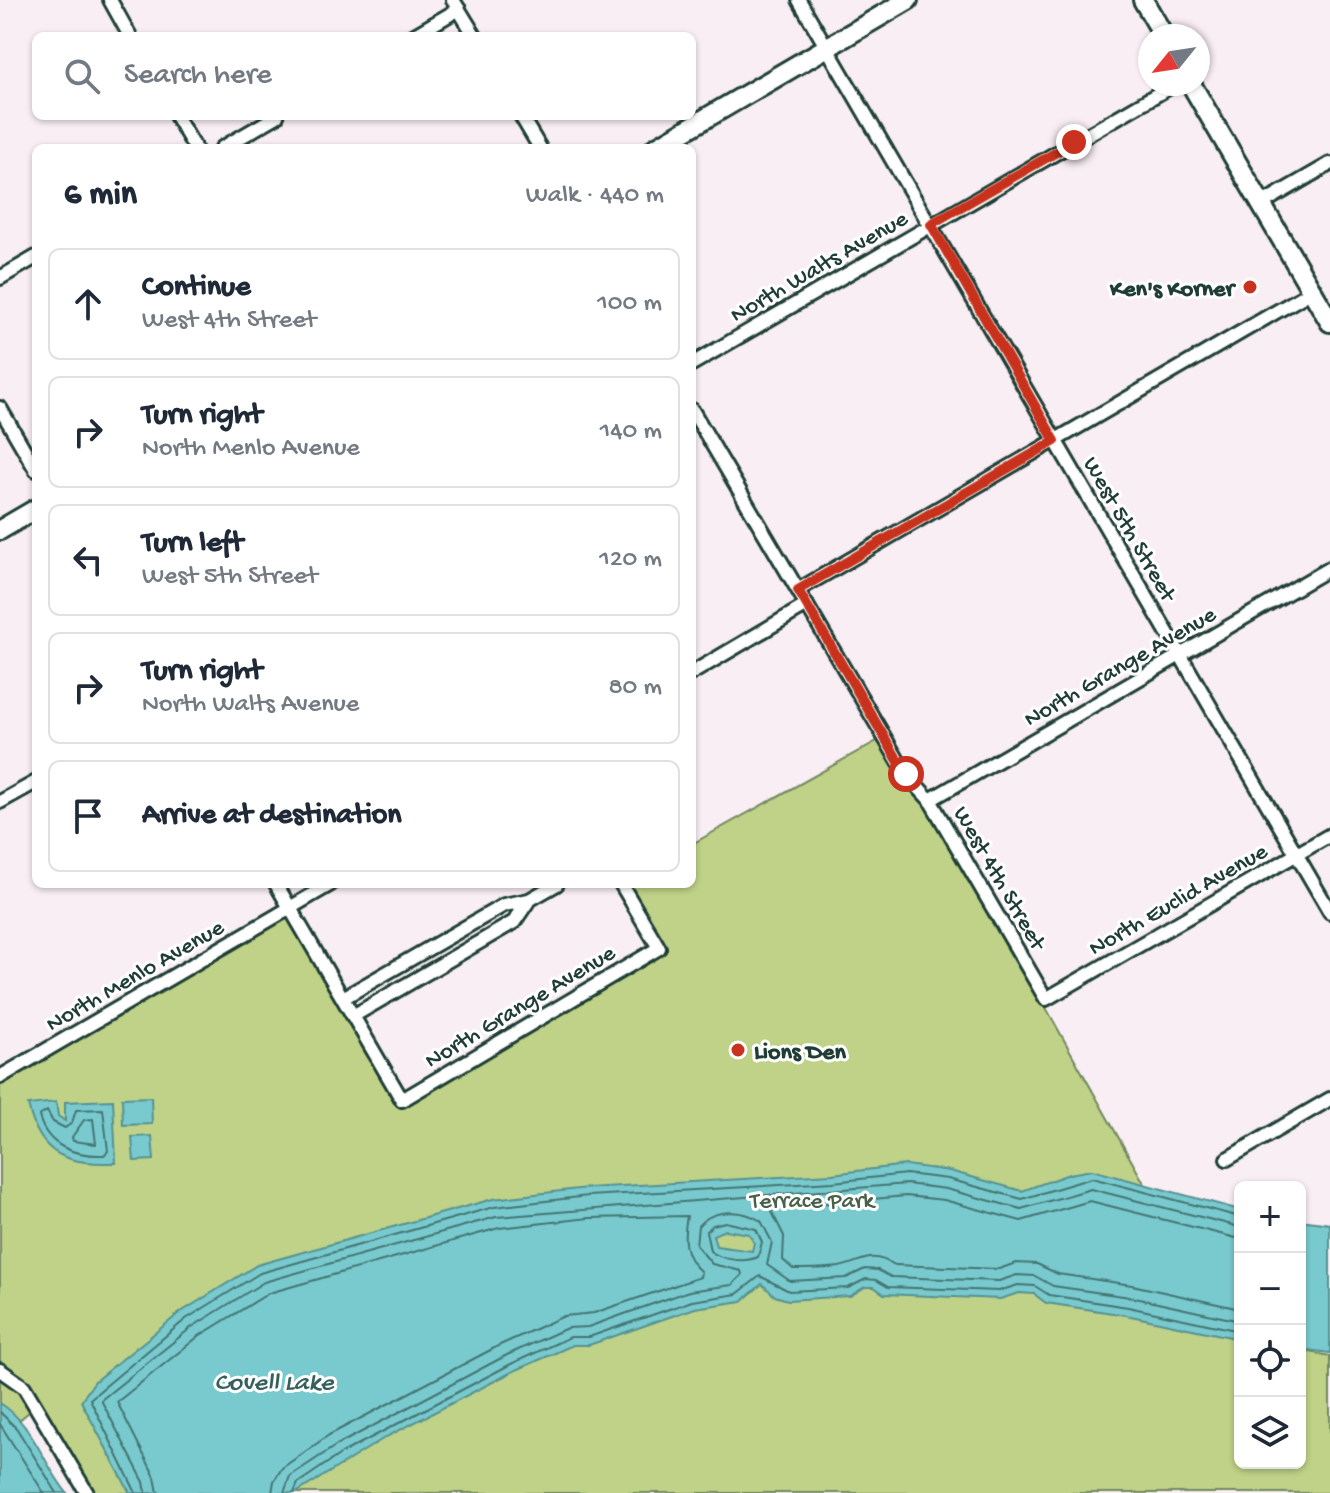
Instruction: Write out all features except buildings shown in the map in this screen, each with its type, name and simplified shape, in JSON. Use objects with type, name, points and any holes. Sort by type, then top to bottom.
[{"type":"street","points":[[110,0],[128,32]]},
{"type":"street","name":"West 5th Street","points":[[799,0],[1330,912]]},
{"type":"street","points":[[662,144],[908,0]]},
{"type":"street","points":[[1143,0],[1157,24]]},
{"type":"street","points":[[419,32],[456,5],[473,32]]},
{"type":"street","name":"North Walts Avenue","points":[[696,362],[1154,96]]},
{"type":"street","points":[[1198,96],[1330,322]]},
{"type":"street","points":[[178,120],[193,144]]},
{"type":"street","points":[[229,144],[270,120]]},
{"type":"street","points":[[523,120],[538,144]]},
{"type":"street","points":[[1261,204],[1330,164]]},
{"type":"street","points":[[0,278],[32,259]]},
{"type":"street","points":[[798,590],[1312,291]]},
{"type":"street","points":[[0,408],[32,463]]},
{"type":"street","name":"West 4th Street","points":[[696,417],[906,774],[930,800],[1046,999]]},
{"type":"street","points":[[0,530],[32,511]]},
{"type":"street","name":"North Grange Avenue","points":[[930,800],[1330,568]]},
{"type":"street","points":[[696,671],[807,605]]},
{"type":"street","points":[[0,802],[32,784]]},
{"type":"street","name":"North Euclid Avenue","points":[[1046,999],[1330,835]]},
{"type":"street","points":[[278,888],[353,1016],[514,922],[529,900]]},
{"type":"street","name":"North Menlo Avenue","points":[[0,1077],[324,888]]},
{"type":"street","points":[[343,998],[504,905],[529,900],[550,888]]},
{"type":"street","name":"North Grange Avenue","points":[[353,1016],[402,1100],[659,948],[623,888]]},
{"type":"street","points":[[1227,1159],[1330,1099]]},
{"type":"street","points":[[0,1370],[24,1387],[87,1493]]},
{"type":"green space","name":"Terrace Park","points":[[884,737],[930,800],[1140,1176],[1234,1336],[1234,1469],[1306,1469],[1306,1351],[1330,1356],[1330,1493],[85,1493],[35,1407],[0,1436],[0,1077],[290,908],[402,1099],[659,949],[624,888],[696,888],[696,842]]},
{"type":"water","points":[[151,1097],[152,1124],[123,1125],[122,1098]]},
{"type":"water","points":[[113,1100],[116,1163],[83,1162],[58,1154],[40,1136],[28,1105],[56,1102],[58,1116],[65,1121],[65,1102]]},
{"type":"water","points":[[152,1136],[154,1160],[134,1161],[132,1137]]},
{"type":"water","name":"Covell Lake","points":[[906,1165],[950,1171],[1022,1191],[1069,1174],[1092,1170],[1234,1208],[1234,1338],[1126,1315],[1046,1303],[1034,1294],[1019,1293],[1000,1299],[884,1294],[874,1287],[865,1287],[850,1296],[788,1300],[775,1296],[762,1284],[742,1301],[695,1308],[589,1345],[573,1345],[514,1371],[386,1437],[296,1493],[130,1493],[81,1401],[95,1381],[181,1312],[257,1265],[493,1199],[587,1188],[832,1174]],"holes":[[[725,1230],[749,1234],[754,1243],[752,1251],[716,1246],[713,1235]]]},
{"type":"water","points":[[1306,1221],[1330,1224],[1330,1353],[1306,1350]]},
{"type":"water","points":[[0,1403],[21,1422],[67,1493],[0,1493]]},
{"type":"place","name":"Ken's Korner","points":[[1250,287]]},
{"type":"place","name":"Lions Den","points":[[738,1050]]},
{"type":"route","points":[[906,774],[798,590],[1055,441],[931,224],[1074,142]]}]
